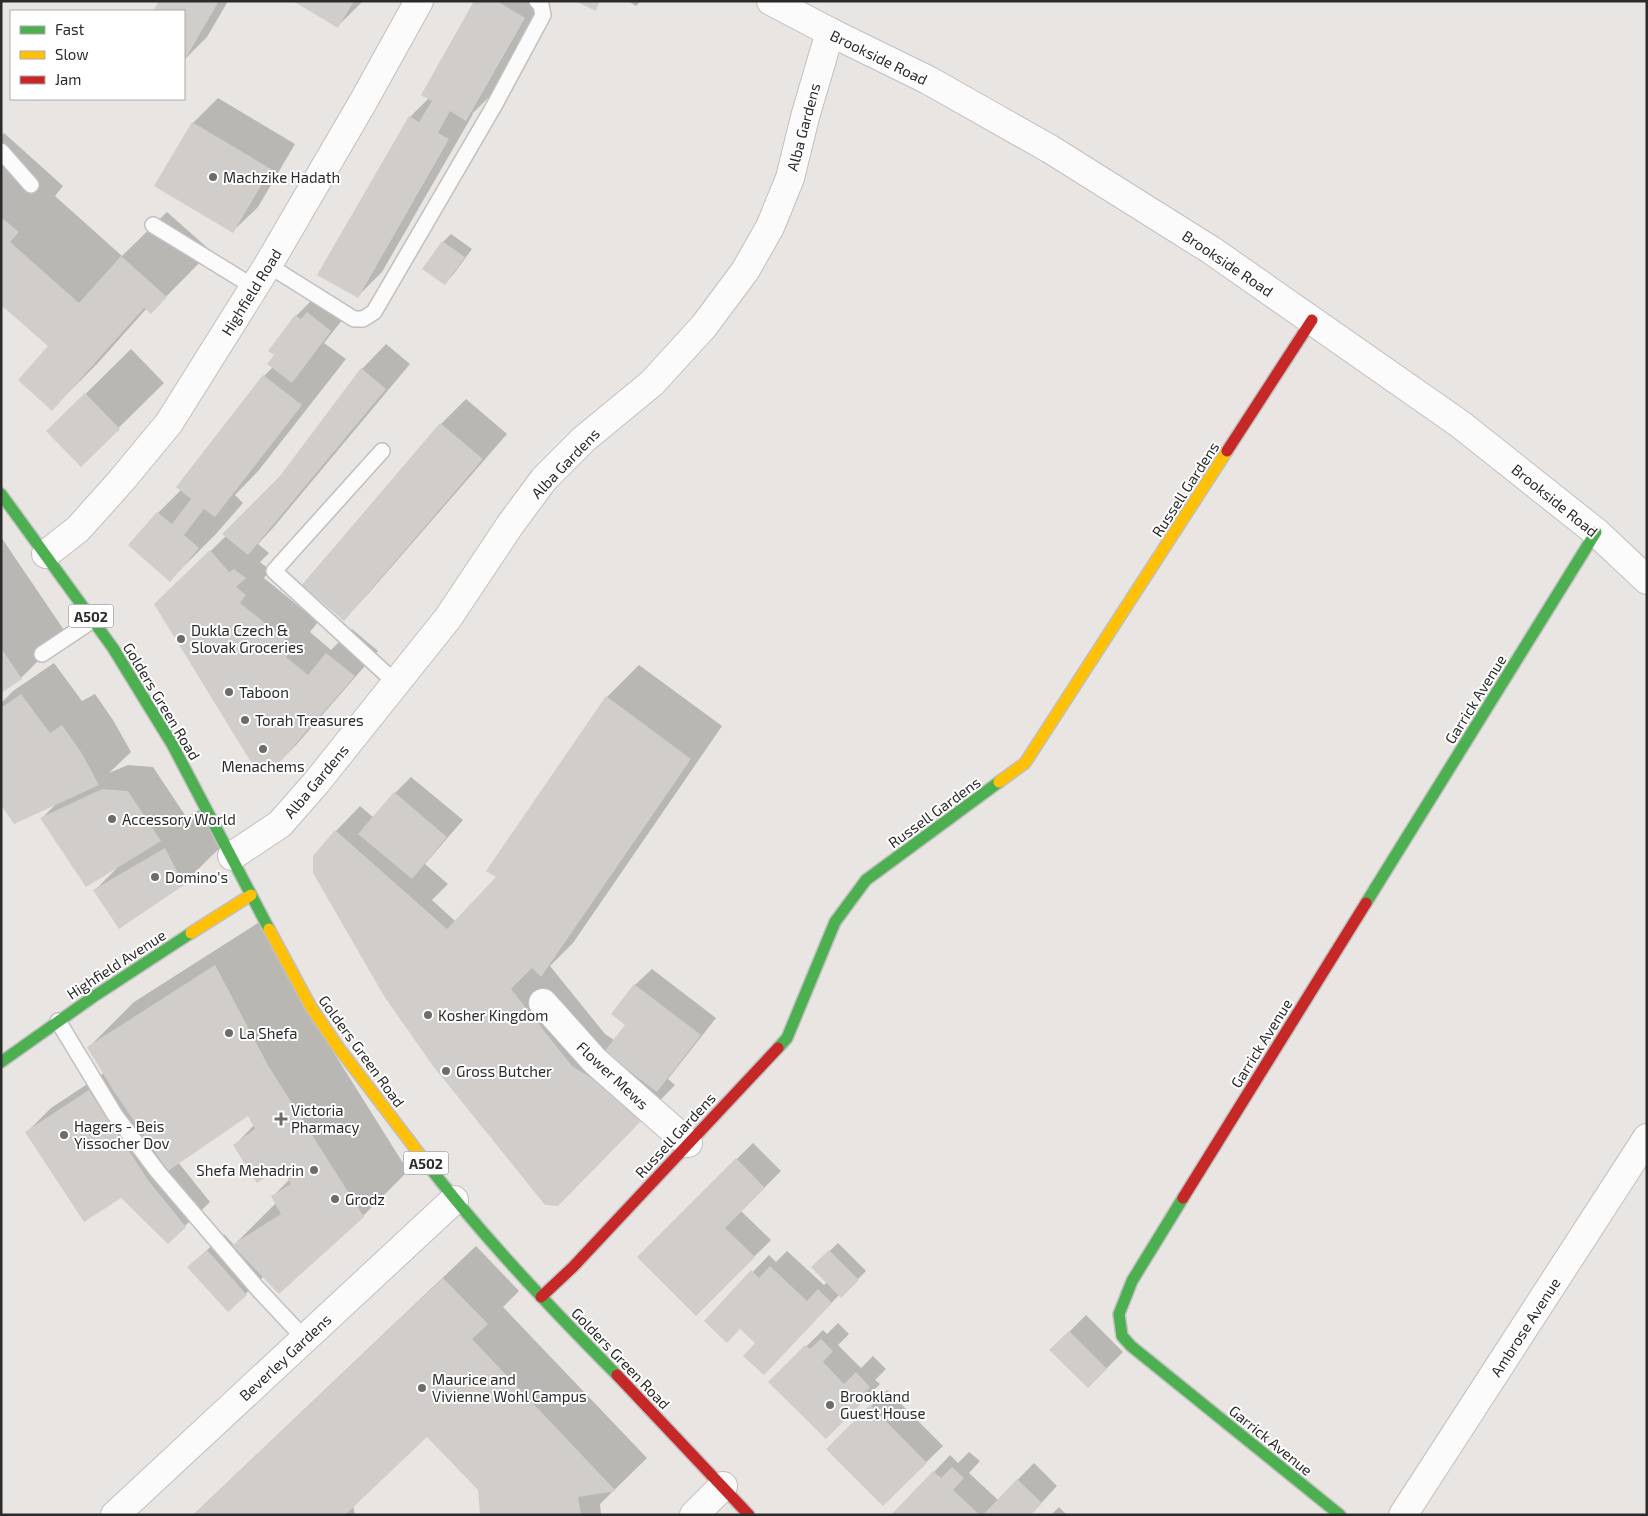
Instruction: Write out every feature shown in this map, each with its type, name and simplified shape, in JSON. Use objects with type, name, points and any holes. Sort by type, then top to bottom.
[{"type":"street","name":"Highfield Road","points":[[46,554],[78,529],[121,482],[169,423],[261,276],[363,102],[419,1]]},
{"type":"street","name":"Brookside Road","points":[[772,1],[928,80],[1050,149],[1211,250],[1460,424],[1596,532],[1647,580]]},
{"type":"street","name":"Alba Gardens","points":[[232,856],[280,824],[316,783],[448,618],[510,525],[544,479],[584,439],[652,382],[704,326],[745,271],[770,227],[790,178],[805,117],[830,32]]},
{"type":"street","name":"Russell Gardens","points":[[541,1297],[573,1268],[787,1038],[835,922],[866,880],[1025,763],[1312,320]]},
{"type":"street","name":"Golders Green Road","points":[[1,494],[113,648],[172,744],[311,1007],[338,1047],[454,1200],[541,1297],[749,1515]]},
{"type":"street","name":"Garrick Avenue","points":[[1340,1515],[1130,1346],[1122,1336],[1119,1314],[1132,1280],[1596,532]]},
{"type":"street","name":"Highfield Avenue","points":[[1,1062],[134,970],[251,896]]},
{"type":"street","name":"Flower Mews","points":[[543,1003],[595,1061],[688,1143]]},
{"type":"street","name":"Ambrose Avenue","points":[[1403,1515],[1647,1138]]},
{"type":"street","name":"Beverley Gardens","points":[[115,1515],[454,1200]]},
{"type":"street","points":[[694,1515],[723,1486]]},
{"type":"lane","points":[[153,225],[354,319],[363,319],[374,312],[494,106],[543,15],[541,5],[537,1]]},
{"type":"lane","points":[[1,151],[31,185]]},
{"type":"lane","points":[[382,451],[274,572],[397,684]]},
{"type":"lane","points":[[42,654],[93,620]]},
{"type":"lane","points":[[58,1021],[115,1115],[158,1172],[258,1289],[304,1339]]},
{"type":"building","points":[[159,1],[219,1],[185,59],[185,10],[154,10]]},
{"type":"building","points":[[293,1],[354,1],[338,28]]},
{"type":"building","points":[[474,1],[497,1],[525,18],[466,121],[450,111],[438,133],[449,139],[358,298],[317,275],[409,116],[419,122],[432,101],[421,95]]},
{"type":"building","points":[[575,1],[600,1],[596,11]]},
{"type":"building","name":"Machzike Hadath","points":[[192,122],[271,169],[233,233],[154,186]]},
{"type":"building","points":[[1,217],[19,232],[10,242],[79,303],[121,256],[167,297],[151,314],[144,308],[52,411],[18,380],[48,346],[1,305]]},
{"type":"building","points":[[442,241],[465,257],[445,285],[422,269]]},
{"type":"building","points":[[307,312],[331,331],[292,383],[267,364],[274,355],[268,351],[295,315],[301,319]]},
{"type":"building","points":[[361,368],[386,389],[248,555],[222,534],[280,476]]},
{"type":"building","points":[[263,375],[302,405],[215,517],[204,509],[184,535],[199,548],[170,582],[128,545],[157,512],[172,524],[191,499],[176,487]]},
{"type":"building","points":[[85,393],[120,429],[81,467],[46,431]]},
{"type":"building","points":[[440,423],[483,459],[344,621],[302,585]]},
{"type":"building","points":[[210,550],[229,572],[234,569],[246,578],[236,587],[246,595],[240,603],[295,647],[286,657],[308,675],[326,653],[355,676],[272,771],[254,767],[154,604]]},
{"type":"building","points":[[1,648],[22,679],[1,693]]},
{"type":"building","points":[[21,694],[50,733],[62,725],[81,752],[99,785],[14,824],[1,805],[1,708]]},
{"type":"building","points":[[606,696],[691,759],[541,977],[532,968],[511,989],[572,1066],[622,1097],[644,1118],[558,1206],[545,1205],[433,1066],[384,996],[313,873],[313,856],[335,830],[447,929],[496,877],[486,871]]},
{"type":"building","points":[[102,789],[128,791],[161,841],[86,887],[40,818]]},
{"type":"building","points":[[394,792],[447,837],[412,879],[358,834]]},
{"type":"building","points":[[165,848],[184,885],[119,929],[93,890]]},
{"type":"building","points":[[215,965],[269,1067],[364,1217],[279,1294],[232,1245],[281,1214],[271,1196],[291,1184],[281,1167],[257,1183],[233,1145],[255,1129],[248,1116],[168,1171],[113,1090],[87,1047]]},
{"type":"building","points":[[634,984],[701,1035],[657,1092],[604,1052],[625,1025],[611,1014]]},
{"type":"building","points":[[89,1090],[148,1180],[186,1227],[168,1244],[121,1198],[84,1222],[25,1132]]},
{"type":"building","points":[[736,1158],[765,1188],[725,1228],[755,1257],[696,1316],[637,1257]]},
{"type":"building","points":[[207,1250],[247,1295],[228,1312],[187,1267]]},
{"type":"building","points":[[829,1250],[859,1280],[841,1298],[811,1267]]},
{"type":"building","points":[[770,1266],[807,1301],[818,1289],[832,1303],[764,1375],[743,1356],[755,1343],[740,1329],[727,1343],[704,1321],[751,1270],[759,1278]]},
{"type":"building","name":"Maurice and Vivienne Wohl Campus","points":[[443,1278],[488,1324],[472,1339],[616,1491],[578,1497],[581,1515],[480,1515],[478,1490],[427,1437],[345,1515],[193,1515]]},
{"type":"building","points":[[1069,1331],[1107,1369],[1088,1388],[1049,1350]]},
{"type":"building","points":[[821,1339],[833,1351],[823,1362],[844,1384],[856,1372],[870,1387],[860,1397],[864,1401],[826,1439],[768,1382],[805,1345],[810,1349]]},
{"type":"building","points":[[870,1405],[927,1463],[883,1506],[826,1449]]},
{"type":"building","points":[[952,1467],[964,1478],[953,1490],[980,1515],[891,1515],[933,1471],[941,1478]]},
{"type":"building","points":[[1017,1479],[1042,1503],[1031,1515],[983,1515]]},
{"type":"traffic: fast","points":[[1,494],[113,648],[172,744],[269,929]]},
{"type":"traffic: fast","points":[[1366,903],[1596,532]]},
{"type":"traffic: fast","points":[[778,1048],[787,1038],[835,922],[866,880],[999,782]]},
{"type":"traffic: fast","points":[[1,1062],[93,997],[191,933]]},
{"type":"traffic: fast","points":[[421,1156],[515,1268],[617,1375]]},
{"type":"traffic: fast","points":[[1183,1198],[1132,1281],[1119,1314],[1122,1336],[1131,1346],[1340,1515]]},
{"type":"traffic: slow","points":[[999,782],[1025,763],[1227,451]]},
{"type":"traffic: slow","points":[[191,933],[251,895]]},
{"type":"traffic: slow","points":[[269,929],[311,1007],[338,1047],[421,1156]]},
{"type":"traffic: jam","points":[[1227,451],[1312,320]]},
{"type":"traffic: jam","points":[[1183,1198],[1366,903]]},
{"type":"traffic: jam","points":[[541,1297],[573,1267],[778,1048]]},
{"type":"traffic: jam","points":[[617,1375],[749,1515]]},
{"type":"place","name":"Machzike Hadath","points":[[213,177]]},
{"type":"place","name":"Dukla Czech & Slovak Groceries","points":[[181,639]]},
{"type":"place","name":"Taboon","points":[[229,692]]},
{"type":"place","name":"Torah Treasures","points":[[245,720]]},
{"type":"place","name":"Menachems","points":[[263,749]]},
{"type":"place","name":"Accessory World","points":[[112,819]]},
{"type":"place","name":"Domino's","points":[[155,877]]},
{"type":"place","name":"Kosher Kingdom","points":[[428,1015]]},
{"type":"place","name":"La Shefa","points":[[229,1033]]},
{"type":"place","name":"Gross Butcher","points":[[446,1071]]},
{"type":"place","name":"Victoria Pharmacy","points":[[281,1119]]},
{"type":"place","name":"Hagers - Beis Yissocher Dov","points":[[64,1135]]},
{"type":"place","name":"Shefa Mehadrin","points":[[314,1170]]},
{"type":"place","name":"Grodz","points":[[335,1199]]},
{"type":"place","name":"Maurice and Vivienne Wohl Campus","points":[[422,1388]]},
{"type":"place","name":"Brookland Guest House","points":[[830,1405]]}]
